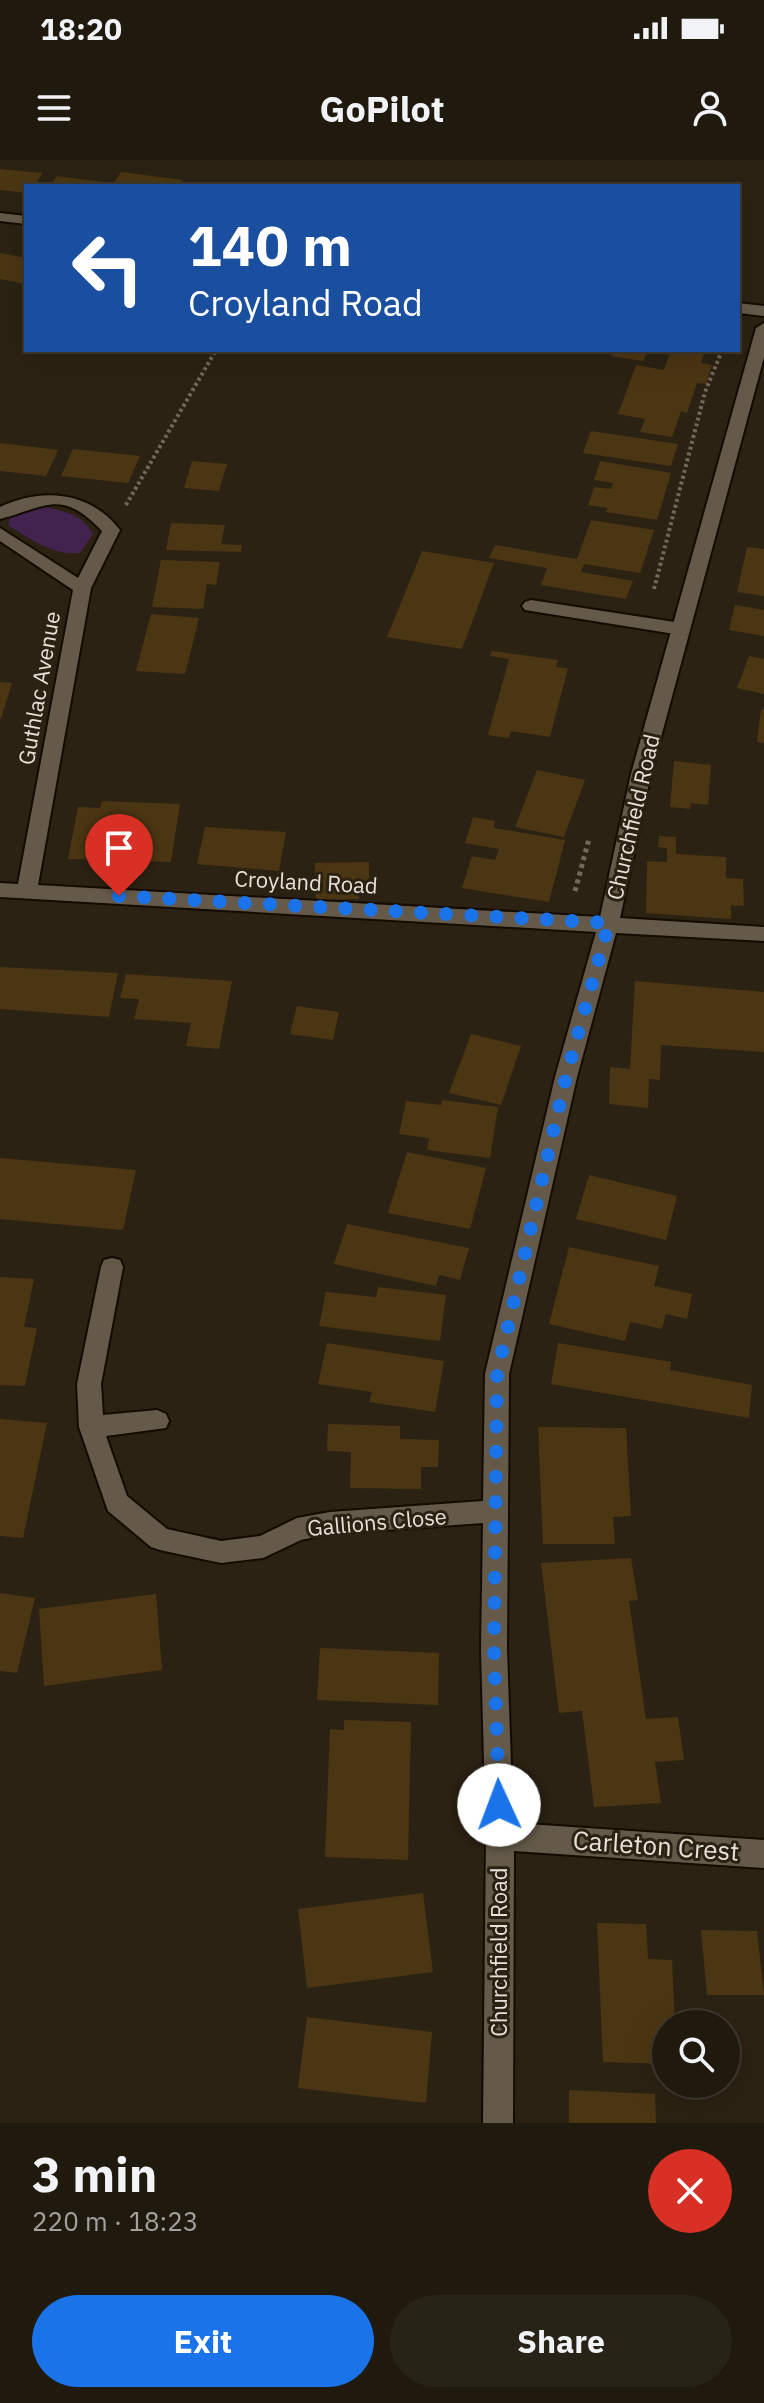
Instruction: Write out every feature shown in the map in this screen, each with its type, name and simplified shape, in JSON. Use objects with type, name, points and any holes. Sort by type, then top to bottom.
[{"type":"street","points":[[0,217],[24,220]]},
{"type":"street","points":[[740,308],[764,311]]},
{"type":"street","name":"Churchfield Road","points":[[498,2123],[500,1836],[494,1649],[497,1374],[566,1077],[609,923],[641,774],[764,328]]},
{"type":"street","points":[[0,514],[25,500],[53,499],[97,513],[111,530]]},
{"type":"street","name":"Guthlac Avenue","points":[[27,891],[82,588],[111,530]]},
{"type":"street","name":"Guthlac Avenue","points":[[0,533],[82,588]]},
{"type":"street","points":[[531,606],[681,629]]},
{"type":"street","name":"Croyland Road","points":[[0,890],[764,934]]},
{"type":"street","name":"Gallions Close","points":[[112,1267],[89,1384],[91,1427],[117,1503],[160,1539],[221,1552],[263,1547],[297,1529],[330,1523],[495,1511]]},
{"type":"street","points":[[91,1427],[157,1421]]},
{"type":"street","name":"Carleton Crest","points":[[500,1836],[764,1854]]},
{"type":"path","points":[[111,530],[215,352]]},
{"type":"path","points":[[645,623],[705,392],[720,352]]},
{"type":"path","points":[[573,903],[592,827]]},
{"type":"shaded area","points":[[45,507],[73,515],[89,527],[93,534],[80,553],[52,549],[8,525],[11,514],[22,508]]},
{"type":"building","points":[[0,169],[42,173],[36,184],[24,184],[24,193],[0,190]]},
{"type":"building","points":[[121,172],[183,180],[180,184],[113,184]]},
{"type":"building","points":[[57,176],[110,183],[109,184],[51,184]]},
{"type":"building","points":[[0,253],[24,258],[24,284],[0,279]]},
{"type":"building","points":[[612,352],[647,352],[643,361],[611,356]]},
{"type":"building","points":[[670,352],[704,352],[701,363],[712,365],[706,384],[697,383],[687,413],[681,411],[672,437],[640,432],[645,419],[618,414],[636,365],[664,370]]},
{"type":"building","points":[[591,431],[678,444],[671,466],[583,453]]},
{"type":"building","points":[[0,443],[58,450],[46,476],[0,471]]},
{"type":"building","points":[[73,449],[140,456],[128,483],[61,476]]},
{"type":"building","points":[[192,461],[227,464],[219,491],[184,488]]},
{"type":"building","points":[[600,461],[671,473],[657,520],[606,512],[608,508],[588,505],[594,487],[611,489],[613,483],[594,480]]},
{"type":"building","points":[[591,520],[654,530],[640,573],[584,564],[581,572],[633,581],[626,599],[541,585],[547,568],[489,558],[495,545],[577,559]]},
{"type":"building","points":[[171,523],[225,525],[221,544],[242,545],[241,552],[166,550]]},
{"type":"building","points":[[747,547],[764,549],[764,596],[737,592]]},
{"type":"building","points":[[422,551],[494,563],[462,649],[387,637]]},
{"type":"building","points":[[161,560],[220,562],[216,585],[207,584],[203,609],[152,607]]},
{"type":"building","points":[[735,605],[764,610],[764,636],[729,630]]},
{"type":"building","points":[[151,614],[199,618],[185,674],[136,671]]},
{"type":"building","points":[[492,651],[558,660],[556,667],[568,668],[550,737],[511,731],[509,738],[488,735],[509,659],[490,656]]},
{"type":"building","points":[[749,656],[764,659],[764,694],[737,688]]},
{"type":"building","points":[[0,682],[12,683],[1,719],[0,719]]},
{"type":"building","points":[[761,709],[764,710],[764,743],[757,742]]},
{"type":"building","points":[[674,761],[711,765],[708,805],[691,803],[690,809],[670,807]]},
{"type":"building","points":[[537,770],[585,780],[564,837],[515,827]]},
{"type":"building","points":[[102,801],[180,804],[171,862],[68,859],[78,807],[100,808]]},
{"type":"building","points":[[473,817],[495,821],[494,828],[565,840],[549,902],[462,888],[472,856],[495,860],[499,849],[465,843]]},
{"type":"building","points":[[205,827],[286,832],[279,871],[197,864]]},
{"type":"building","points":[[659,836],[676,837],[676,854],[726,857],[726,878],[743,879],[744,906],[731,905],[731,919],[646,913],[647,861],[667,862],[667,848],[658,847]]},
{"type":"building","points":[[369,862],[369,888],[359,888],[359,899],[316,900],[315,863]]},
{"type":"building","points":[[0,967],[118,973],[109,1017],[0,1009]]},
{"type":"building","points":[[126,974],[232,981],[219,1049],[186,1046],[191,1023],[134,1019],[139,999],[120,998]]},
{"type":"building","points":[[635,981],[764,992],[764,1052],[661,1045],[660,1080],[649,1079],[648,1108],[609,1104],[610,1067],[630,1069]]},
{"type":"building","points":[[297,1006],[339,1012],[333,1040],[290,1034]]},
{"type":"building","points":[[471,1034],[521,1046],[501,1105],[449,1093]]},
{"type":"building","points":[[442,1100],[498,1107],[490,1158],[427,1150],[429,1138],[399,1134],[406,1101],[441,1105]]},
{"type":"building","points":[[407,1152],[486,1168],[470,1229],[388,1213]]},
{"type":"building","points":[[0,1158],[136,1170],[123,1230],[0,1219]]},
{"type":"building","points":[[589,1175],[677,1196],[666,1240],[576,1219]]},
{"type":"building","points":[[347,1224],[469,1248],[460,1280],[439,1275],[436,1286],[334,1264]]},
{"type":"building","points":[[569,1247],[659,1266],[654,1286],[692,1294],[687,1319],[666,1314],[662,1329],[630,1322],[625,1341],[549,1324]]},
{"type":"building","points":[[0,1277],[34,1279],[24,1327],[37,1328],[25,1386],[0,1385]]},
{"type":"building","points":[[378,1287],[446,1295],[440,1341],[319,1326],[326,1292],[376,1297]]},
{"type":"building","points":[[327,1343],[444,1361],[435,1412],[369,1402],[372,1392],[318,1384]]},
{"type":"building","points":[[558,1343],[671,1362],[670,1370],[752,1385],[749,1418],[551,1384]]},
{"type":"building","points":[[0,1419],[47,1423],[23,1538],[0,1536]]},
{"type":"building","points":[[328,1424],[400,1426],[400,1439],[439,1440],[438,1467],[421,1467],[421,1489],[350,1488],[351,1452],[327,1451]]},
{"type":"building","points":[[538,1427],[626,1428],[631,1516],[613,1517],[615,1544],[543,1544]]},
{"type":"building","points":[[631,1558],[638,1600],[629,1601],[646,1719],[678,1717],[684,1760],[655,1762],[661,1803],[594,1807],[582,1711],[559,1713],[541,1563]]},
{"type":"building","points":[[0,1593],[35,1598],[17,1673],[0,1671]]},
{"type":"building","points":[[156,1594],[162,1670],[44,1686],[39,1609]]},
{"type":"building","points":[[320,1648],[439,1653],[438,1705],[317,1700]]},
{"type":"building","points":[[344,1720],[411,1722],[408,1860],[325,1857],[330,1729],[344,1730]]},
{"type":"building","points":[[423,1893],[433,1972],[307,1988],[298,1909]]},
{"type":"building","points":[[597,1923],[646,1924],[648,1959],[672,1960],[674,2010],[652,2010],[652,2064],[603,2062]]},
{"type":"building","points":[[701,1930],[757,1931],[764,1995],[707,1995]]},
{"type":"building","points":[[307,2017],[432,2032],[426,2103],[298,2088]]},
{"type":"building","points":[[569,2090],[652,2094],[652,2098],[655,2098],[656,2123],[569,2123]]},
{"type":"route","points":[[119,896],[609,923],[566,1077],[497,1374],[494,1649],[499,1805]]}]
